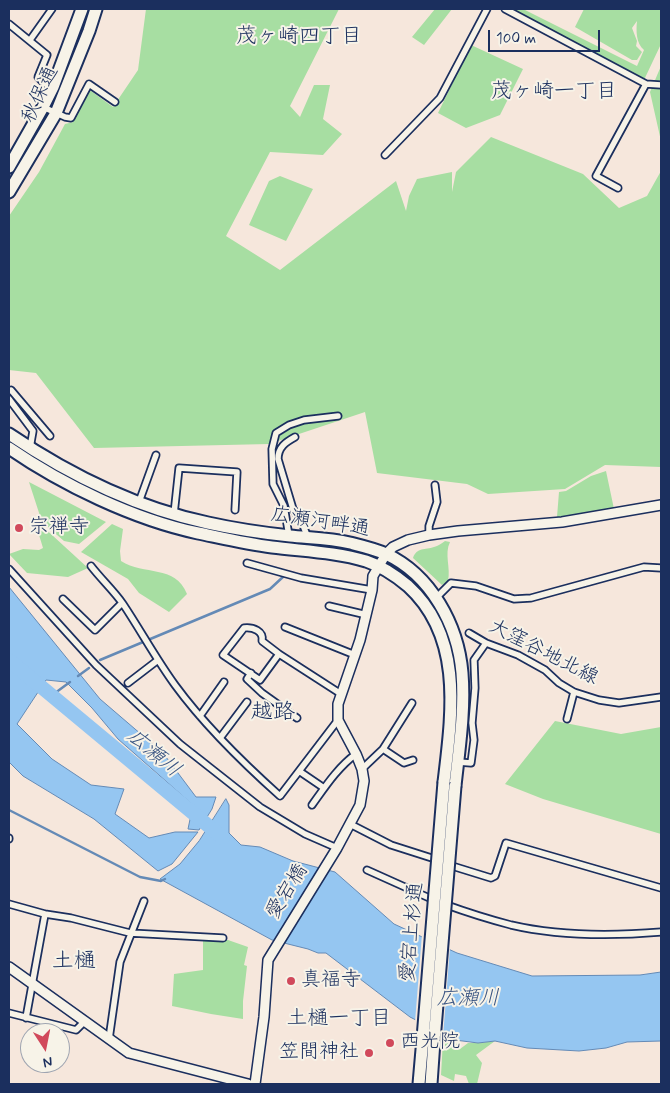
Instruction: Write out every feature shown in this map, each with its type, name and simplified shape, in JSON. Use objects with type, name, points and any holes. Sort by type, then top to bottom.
[{"type":"highway","name":"秋保通","points":[[9,166],[53,87],[82,9]]},
{"type":"highway","name":"秋保通","points":[[9,192],[56,113],[96,9]]},
{"type":"highway","name":"広瀬河畔通","points":[[9,434],[30,448],[99,486],[174,514],[237,529],[348,542],[386,554],[406,567],[436,598],[448,617],[456,639],[462,672],[462,710],[455,786]]},
{"type":"highway","name":"広瀬河畔通","points":[[9,448],[29,462],[76,488],[134,513],[196,533],[270,547],[348,556],[378,566],[401,580],[422,600],[430,611],[446,648],[450,672],[451,704],[444,782]]},
{"type":"highway","name":"愛宕上杉通","points":[[419,1084],[444,782]]},
{"type":"highway","name":"愛宕上杉通","points":[[431,1084],[455,786]]},
{"type":"street","points":[[30,40],[52,9]]},
{"type":"street","points":[[385,155],[440,98],[488,9]]},
{"type":"street","points":[[505,9],[646,84],[661,85]]},
{"type":"street","points":[[9,24],[46,55],[38,77],[44,84],[53,87]]},
{"type":"street","points":[[43,107],[71,118],[89,84],[115,102]]},
{"type":"street","points":[[618,188],[596,176],[646,84]]},
{"type":"street","points":[[9,391],[11,390],[50,436]]},
{"type":"street","points":[[9,399],[33,431],[30,448]]},
{"type":"street","points":[[289,536],[284,506],[274,484],[272,449],[276,433],[289,425],[304,420],[338,416]]},
{"type":"street","points":[[295,437],[283,445],[278,452],[278,459],[293,509],[301,520],[308,538]]},
{"type":"street","points":[[139,502],[156,455]]},
{"type":"street","points":[[174,514],[179,468],[237,472],[235,510]]},
{"type":"street","points":[[429,535],[429,526],[437,502],[435,485]]},
{"type":"street","points":[[412,703],[383,749],[362,769],[338,720],[338,704],[367,615],[373,576],[386,554],[393,547],[408,540],[429,535],[562,522],[661,505]]},
{"type":"street","points":[[248,564],[309,580],[372,590]]},
{"type":"street","points":[[91,566],[122,603],[158,660],[200,716],[245,764],[280,796],[338,720]]},
{"type":"street","points":[[436,598],[451,583],[476,586],[514,599],[531,598],[644,567],[661,568]]},
{"type":"street","points":[[9,569],[96,665],[211,771],[260,807],[334,851]]},
{"type":"street","points":[[63,599],[95,630],[122,603]]},
{"type":"street","points":[[329,606],[367,615]]},
{"type":"street","points":[[279,654],[260,680],[223,655],[244,628],[251,627],[261,633],[263,636],[262,641],[279,654],[341,694]]},
{"type":"street","points":[[285,627],[355,655]]},
{"type":"street","name":"大窪谷地北線","points":[[469,633],[486,643],[518,655],[545,670],[559,683],[574,692],[599,700],[619,703],[661,696]]},
{"type":"street","points":[[458,762],[471,763],[472,760],[474,740],[472,723],[475,688],[474,660],[486,643]]},
{"type":"street","points":[[128,683],[158,660]]},
{"type":"street","points":[[251,674],[247,679],[262,693],[297,718]]},
{"type":"street","points":[[200,716],[224,682]]},
{"type":"street","points":[[567,719],[574,692]]},
{"type":"street","points":[[220,738],[248,702]]},
{"type":"street","points":[[383,749],[404,763],[413,760]]},
{"type":"street","points":[[312,805],[324,788],[350,758],[356,754]]},
{"type":"street","name":"愛宕橋","points":[[255,1084],[264,1017],[268,960],[357,812],[362,798],[364,781],[362,769]]},
{"type":"street","points":[[299,771],[324,788]]},
{"type":"street","points":[[350,824],[390,845],[491,878],[495,876],[506,843],[661,888]]},
{"type":"street","points":[[367,870],[422,896],[473,914],[513,925],[574,934],[661,932]]},
{"type":"street","points":[[109,1039],[120,962],[144,900]]},
{"type":"street","points":[[9,904],[130,933],[223,938]]},
{"type":"street","points":[[26,1018],[45,914]]},
{"type":"street","points":[[9,967],[123,1050],[135,1055],[248,1084]]},
{"type":"street","points":[[9,1013],[76,1030],[85,1022]]},
{"type":"green space","points":[[146,9],[339,9],[290,106],[300,117],[314,85],[330,85],[323,119],[342,134],[323,155],[270,152],[226,236],[280,270],[396,181],[406,211],[409,196],[417,179],[452,172],[452,192],[456,172],[491,137],[583,174],[619,208],[647,196],[661,171],[661,467],[605,465],[565,489],[488,494],[467,484],[377,473],[365,412],[269,444],[94,448],[36,373],[9,370],[9,216],[39,172],[65,124],[73,122],[87,92],[91,91],[113,107],[138,70]]},
{"type":"green space","points":[[435,9],[452,9],[424,45],[412,37]]},
{"type":"green space","points":[[512,9],[523,9],[637,66],[644,50],[638,40],[637,21],[632,28],[637,41],[636,46],[642,52],[637,60],[632,60],[575,27],[584,9],[661,9],[661,44],[644,80]]},
{"type":"green space","points":[[471,45],[523,69],[500,115],[466,128],[438,113]]},
{"type":"green space","points":[[661,66],[661,141],[650,92]]},
{"type":"green space","points":[[280,176],[313,189],[286,241],[249,225],[269,181]]},
{"type":"green space","points":[[606,471],[614,509],[557,517],[559,492],[566,491],[591,476]]},
{"type":"green space","points":[[29,482],[106,522],[79,544],[64,541],[42,522]]},
{"type":"green space","points":[[40,524],[88,568],[68,577],[27,573],[9,554],[23,549],[39,550],[43,548],[36,525]]},
{"type":"green space","points":[[112,524],[123,529],[120,551],[121,561],[139,568],[167,574],[175,578],[182,585],[187,594],[169,612],[139,593],[128,579],[81,552]]},
{"type":"green space","points":[[445,541],[450,542],[448,547],[449,576],[448,581],[442,585],[413,558],[419,550],[435,547]]},
{"type":"green space","points":[[555,721],[621,734],[661,727],[661,834],[543,799],[505,784]]},
{"type":"green space","points":[[203,940],[228,940],[248,947],[244,965],[247,966],[243,1019],[172,1006],[174,974],[203,970]]},
{"type":"green space","points":[[443,1040],[461,1045],[460,1049],[468,1043],[495,1041],[476,1055],[482,1063],[477,1084],[469,1084],[466,1076],[455,1074],[454,1081],[441,1075]]},
{"type":"water","name":"広瀬川","points":[[9,587],[100,699],[163,753],[196,797],[216,797],[212,809],[199,830],[188,829],[193,805],[118,739],[92,708],[66,682],[46,680],[17,724],[52,759],[91,785],[124,789],[115,814],[149,838],[175,832],[198,832],[172,864],[158,871],[94,819],[23,776],[9,762]]},
{"type":"water","name":"広瀬川","points":[[226,799],[229,805],[229,833],[241,845],[260,847],[293,861],[335,872],[394,924],[457,953],[532,976],[640,975],[661,972],[661,1041],[627,1042],[606,1048],[579,1051],[527,1048],[495,1041],[478,1043],[455,1040],[410,1017],[326,953],[318,953],[272,940],[160,879],[180,864],[199,841]]},
{"type":"pier","points":[[422,934],[450,947],[443,1037],[415,1022]]},
{"type":"waterway","points":[[100,660],[270,589],[284,576]]},
{"type":"waterway","name":"広瀬川","points":[[9,660],[223,838]]},
{"type":"waterway","points":[[78,676],[89,668]]},
{"type":"waterway","points":[[51,696],[70,682]]},
{"type":"waterway","points":[[9,810],[140,877],[161,881],[165,879]]},
{"type":"place","name":"宗禅寺","points":[[19,528]]},
{"type":"place","name":"真福寺","points":[[291,981]]},
{"type":"place","name":"西光院","points":[[390,1043]]},
{"type":"place","name":"笠間神社","points":[[369,1053]]},
{"type":"district","name":"茂ヶ崎四丁目","points":[[299,38]]},
{"type":"district","name":"茂ヶ崎一丁目","points":[[554,93]]},
{"type":"district","name":"越路","points":[[273,713]]},
{"type":"district","name":"土樋","points":[[74,962]]},
{"type":"district","name":"土樋一丁目","points":[[339,1020]]}]
